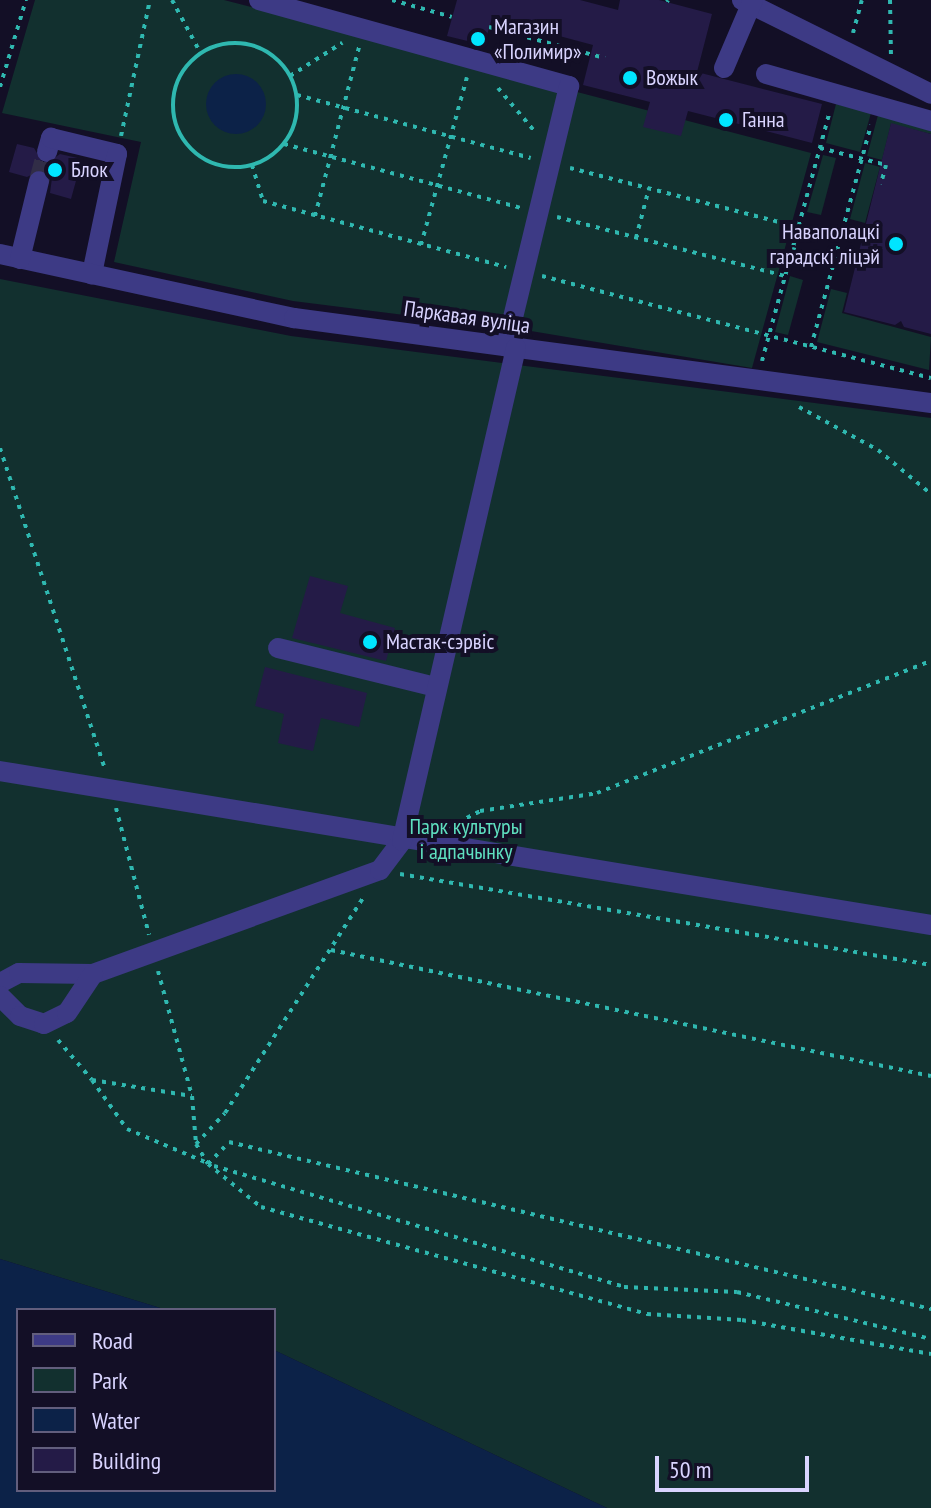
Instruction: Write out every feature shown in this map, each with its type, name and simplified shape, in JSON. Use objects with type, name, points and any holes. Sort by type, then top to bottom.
[{"type":"street","points":[[0,983],[19,973],[93,974],[380,870],[402,841],[569,86],[259,0]]},
{"type":"street","points":[[724,68],[749,1],[931,94]]},
{"type":"street","points":[[766,74],[931,121]]},
{"type":"street","points":[[47,152],[51,138],[117,154],[92,274]]},
{"type":"street","points":[[10,256],[39,181]]},
{"type":"street","name":"Паркавая вуліца","points":[[10,256],[294,318],[931,403]]},
{"type":"street","points":[[278,648],[436,687]]},
{"type":"street","points":[[0,771],[441,848],[931,925]]},
{"type":"street","points":[[0,996],[20,1016],[44,1024],[67,1013],[93,974]]},
{"type":"path","points":[[0,87],[26,0]]},
{"type":"path","points":[[117,154],[150,0]]},
{"type":"path","points":[[172,0],[200,52]]},
{"type":"path","points":[[392,0],[452,17]]},
{"type":"path","points":[[856,22],[862,0]]},
{"type":"path","points":[[886,71],[895,39],[890,0]]},
{"type":"path","points":[[489,27],[605,58]]},
{"type":"path","points":[[290,76],[364,29]]},
{"type":"path","points":[[252,165],[263,201],[315,217],[364,29]]},
{"type":"path","points":[[227,43],[257,46],[290,76],[297,95],[294,126],[284,144],[252,165],[211,163],[192,151],[175,122],[174,90],[200,52],[227,43]]},
{"type":"path","points":[[473,61],[553,152]]},
{"type":"path","points":[[421,245],[473,61]]},
{"type":"path","points":[[811,347],[877,106]]},
{"type":"path","points":[[756,378],[824,133]]},
{"type":"path","points":[[820,148],[886,165],[881,184]]},
{"type":"path","points":[[636,238],[649,188]]},
{"type":"path","points":[[792,249],[855,266]]},
{"type":"path","points":[[774,337],[931,378]]},
{"type":"path","points":[[803,385],[798,406],[878,450],[931,494]]},
{"type":"path","points":[[441,848],[451,822],[480,811],[597,793],[931,661]]},
{"type":"path","points":[[196,1144],[225,1113],[380,870],[931,965]]},
{"type":"path","points":[[331,950],[931,1076]]},
{"type":"path","points":[[44,1024],[92,1080],[127,1129],[208,1164],[624,1287],[737,1292],[931,1339]]},
{"type":"path","points":[[92,1080],[192,1096],[196,1144],[208,1164],[261,1207],[647,1314],[742,1320],[931,1354]]},
{"type":"path","points":[[208,1164],[229,1142],[931,1309]]},
{"type":"green space","points":[[35,0],[224,0],[811,153],[752,368],[525,330],[293,301],[114,262],[141,142],[2,113]]},
{"type":"green space","points":[[836,104],[871,113],[860,152],[826,143]]},
{"type":"green space","points":[[878,115],[931,129],[931,134],[891,124],[882,160],[867,156]]},
{"type":"green space","points":[[823,155],[836,158],[821,215],[807,212]]},
{"type":"green space","points":[[865,163],[880,167],[865,223],[850,219]]},
{"type":"green space","points":[[790,276],[803,280],[788,335],[775,332]]},
{"type":"green space","name":"Парк культуры і адпачынку","points":[[0,279],[291,336],[931,418],[931,1508],[607,1508],[276,1351],[276,1308],[160,1308],[0,1259]]},
{"type":"green space","points":[[831,289],[847,293],[842,313],[931,337],[929,370],[817,342]]},
{"type":"water","points":[[236,74],[248,76],[257,83],[264,92],[264,116],[257,125],[248,132],[236,134],[224,132],[215,125],[208,116],[206,104],[208,92],[215,83],[224,76]]},
{"type":"water","points":[[0,1259],[160,1308],[16,1308],[16,1492],[276,1492],[276,1351],[607,1508],[0,1508]]},
{"type":"building","points":[[457,0],[580,0],[618,10],[620,0],[659,0],[712,14],[697,72],[822,104],[812,143],[688,111],[681,136],[643,127],[650,102],[583,85],[593,45],[492,18],[484,45],[447,36]]},
{"type":"building","name":"Наваполацкі гарадскі ліцэй","points":[[891,123],[931,134],[931,334],[904,327],[901,321],[895,325],[844,312]]},
{"type":"building","points":[[17,144],[34,148],[44,165],[60,154],[82,159],[71,199],[50,193],[52,178],[43,169],[27,177],[9,172]]},
{"type":"building","points":[[310,576],[348,586],[340,613],[395,628],[386,661],[292,638]]},
{"type":"building","points":[[265,667],[367,693],[359,727],[321,718],[313,751],[278,743],[284,714],[255,706]]},
{"type":"tunnel","points":[[39,181],[47,152]]},
{"type":"place","name":"Магазин «Полимир»","points":[[478,39]]},
{"type":"place","name":"Вожык","points":[[630,78]]},
{"type":"place","name":"Ганна","points":[[726,120]]},
{"type":"place","name":"Блок","points":[[55,170]]},
{"type":"place","name":"Наваполацкі гарадскі ліцэй","points":[[896,244]]},
{"type":"place","name":"Мастак-сэрвіс","points":[[370,642]]}]
